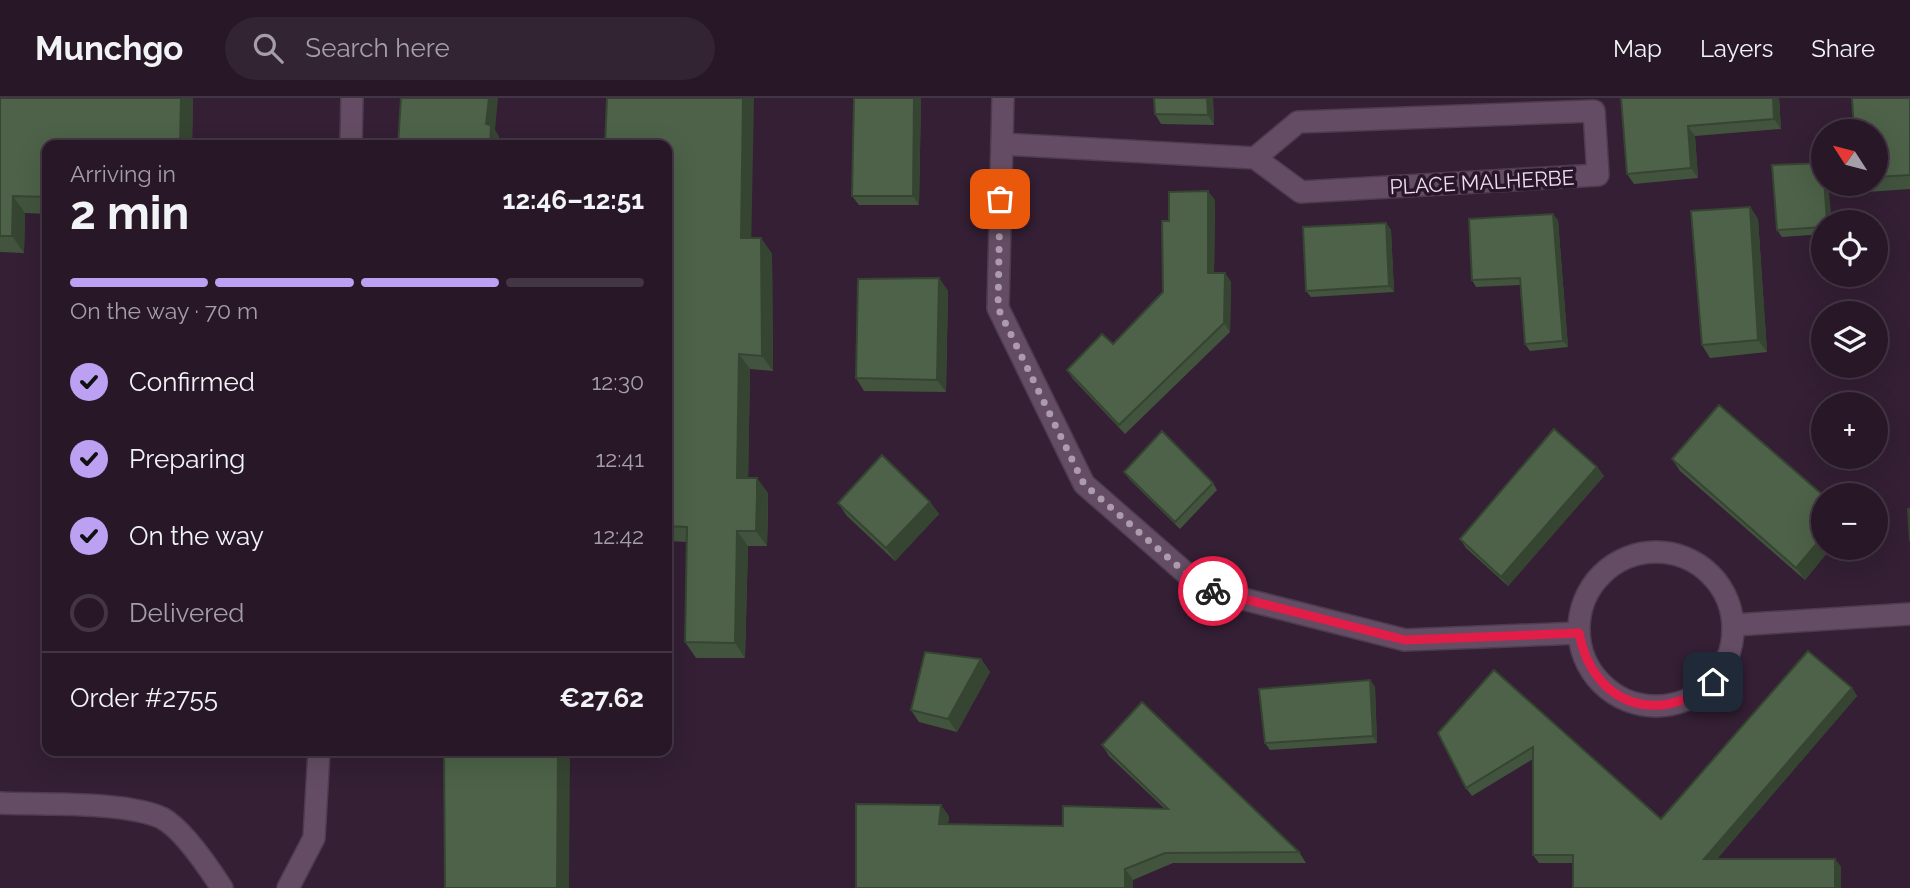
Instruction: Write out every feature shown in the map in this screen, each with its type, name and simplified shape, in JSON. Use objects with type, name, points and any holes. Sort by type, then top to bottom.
[{"type":"street","points":[[351,140],[352,98]]},
{"type":"street","points":[[1003,98],[998,308],[1084,484],[1204,589],[1405,640],[1579,633]]},
{"type":"street","name":"PLACE MALHERBE","points":[[1594,111],[1598,175],[1301,192],[1255,158],[1298,122],[1594,111]]},
{"type":"street","points":[[1002,144],[1255,158]]},
{"type":"street","points":[[1659,552],[1682,556],[1710,574],[1729,603],[1734,625],[1725,665],[1713,682],[1697,695],[1678,703],[1658,706],[1634,703],[1604,685],[1584,656],[1579,633],[1582,607],[1593,584],[1611,567],[1634,555],[1659,552]]},
{"type":"street","points":[[1734,625],[1910,614]]},
{"type":"street","points":[[288,888],[314,838],[319,756]]},
{"type":"street","points":[[0,803],[122,809],[163,819],[202,857],[222,888]]},
{"type":"building","points":[[0,98],[181,98],[180,140],[42,140],[42,197],[13,196],[12,236],[0,236]]},
{"type":"building","points":[[401,98],[489,98],[486,124],[491,125],[490,140],[398,140]]},
{"type":"building","points":[[607,98],[743,98],[741,238],[761,238],[762,356],[739,354],[737,478],[757,478],[757,497],[756,531],[737,531],[735,643],[685,642],[687,527],[672,526],[672,140],[605,140]]},
{"type":"building","points":[[854,98],[914,98],[913,196],[852,196]]},
{"type":"building","points":[[1154,98],[1207,98],[1208,115],[1155,114]]},
{"type":"building","points":[[1621,98],[1773,98],[1774,119],[1688,126],[1691,168],[1627,174]]},
{"type":"building","points":[[1852,98],[1910,98],[1910,175],[1888,176],[1888,119],[1853,119]]},
{"type":"building","points":[[1811,163],[1811,196],[1825,196],[1826,210],[1811,210],[1811,228],[1777,230],[1772,165]]},
{"type":"building","points":[[1208,191],[1208,273],[1225,273],[1224,323],[1119,425],[1067,370],[1102,334],[1113,344],[1163,292],[1162,221],[1169,221],[1169,192]]},
{"type":"building","points":[[1750,207],[1758,340],[1702,345],[1691,211]]},
{"type":"building","points":[[1553,214],[1563,341],[1525,344],[1520,278],[1472,280],[1469,219]]},
{"type":"building","points":[[1386,223],[1389,286],[1306,291],[1303,227]]},
{"type":"building","points":[[939,278],[937,380],[856,378],[858,279]]},
{"type":"building","points":[[1719,405],[1811,485],[1811,550],[1796,568],[1672,459]]},
{"type":"building","points":[[1554,429],[1597,467],[1501,577],[1460,539]]},
{"type":"building","points":[[1162,431],[1213,483],[1175,522],[1124,472]]},
{"type":"building","points":[[882,455],[930,502],[886,548],[838,503]]},
{"type":"building","points":[[1908,509],[1910,509],[1910,541]]},
{"type":"building","points":[[1808,651],[1852,688],[1704,859],[1835,859],[1835,888],[1573,888],[1573,855],[1533,855],[1533,747],[1466,788],[1438,733],[1494,670],[1661,819]]},
{"type":"building","points":[[925,652],[981,659],[948,719],[911,710]]},
{"type":"building","points":[[1370,680],[1373,736],[1265,743],[1259,689]]},
{"type":"building","points":[[1142,702],[1299,852],[1165,853],[1125,869],[1125,888],[856,888],[856,804],[941,805],[939,824],[1063,826],[1063,806],[1168,809],[1102,745]]},
{"type":"building","points":[[444,756],[558,756],[557,888],[445,888]]},
{"type":"way so far","points":[[1000,199],[998,308],[1084,484],[1204,589],[1213,591]]},
{"type":"route","points":[[1213,591],[1405,640],[1579,633],[1584,656],[1596,677],[1613,693],[1634,703],[1658,706],[1678,703],[1697,695],[1713,682]]}]
